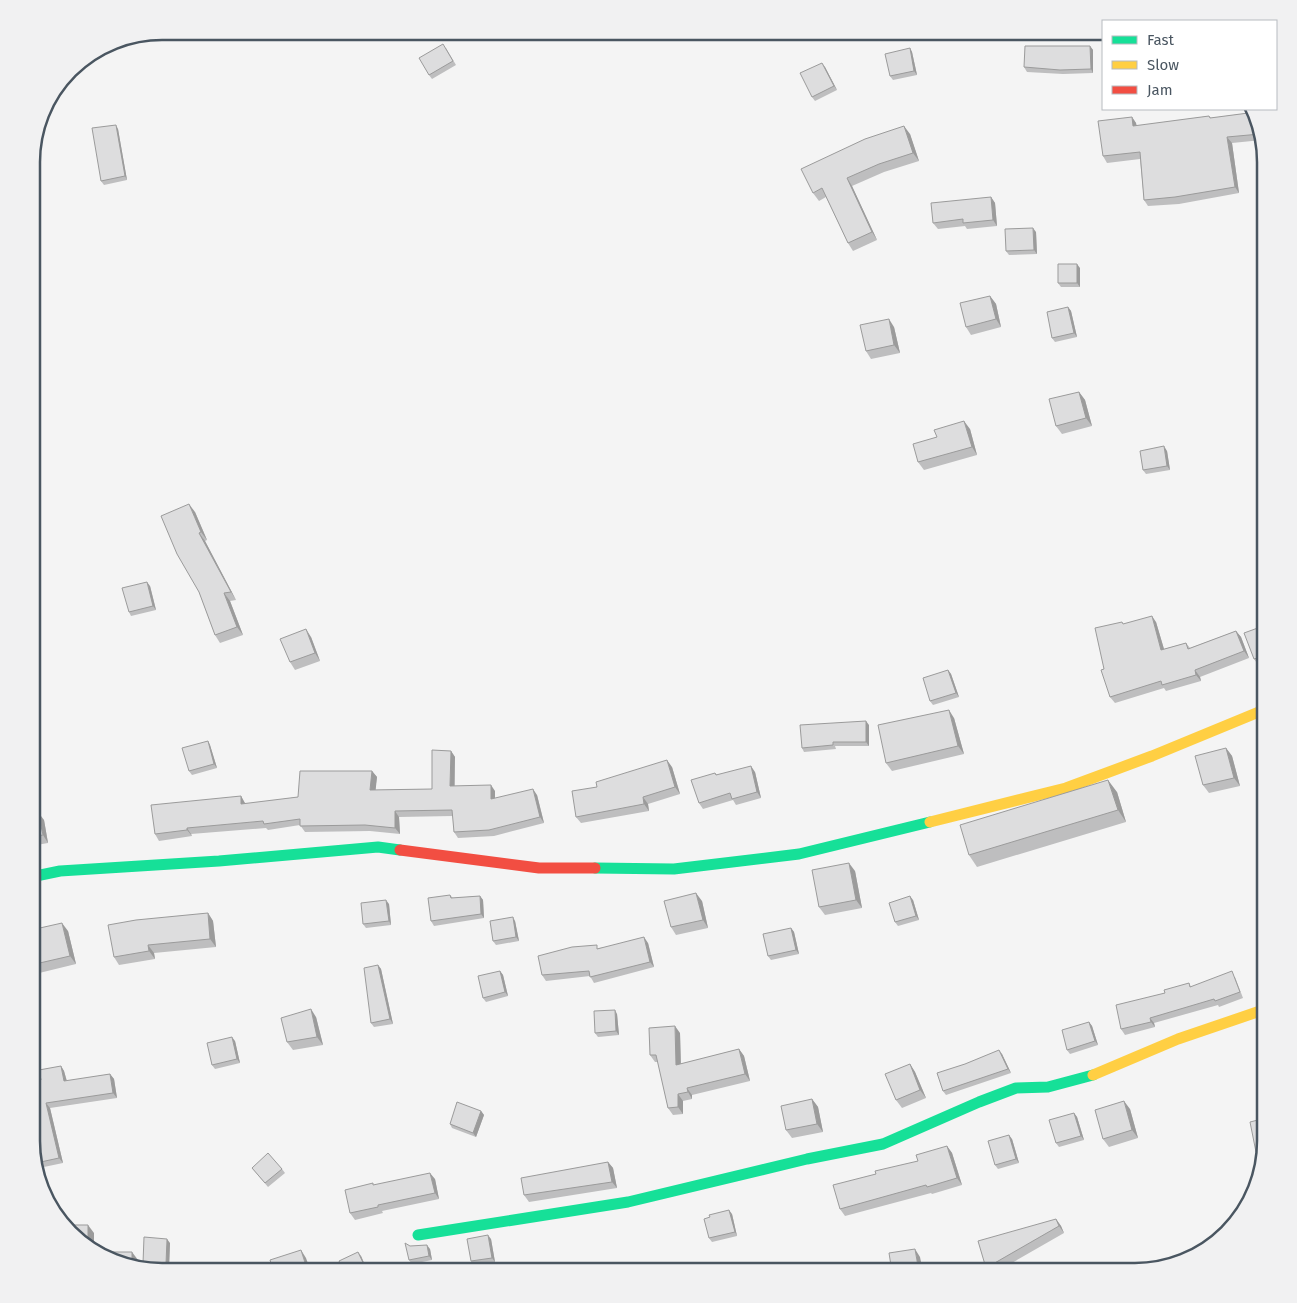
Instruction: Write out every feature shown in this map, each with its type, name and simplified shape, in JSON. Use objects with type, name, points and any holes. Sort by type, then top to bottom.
[{"type":"street","points":[[40,874],[60,871],[219,861],[378,847],[539,868],[674,869],[799,854],[1066,788],[1257,714]]},
{"type":"street","points":[[418,1235],[628,1202],[807,1158],[883,1144],[1016,1088],[1048,1087],[1085,1078],[1178,1039],[1257,1012]]},
{"type":"building","points":[[443,44],[453,61],[429,75],[419,58]]},
{"type":"building","points":[[1025,46],[1090,46],[1091,69],[1060,70],[1024,67]]},
{"type":"building","points":[[910,48],[914,71],[890,76],[885,54]]},
{"type":"building","points":[[822,63],[834,86],[812,97],[800,73]]},
{"type":"building","points":[[1246,113],[1251,123],[1254,135],[1227,137],[1235,187],[1144,200],[1140,152],[1103,156],[1098,121],[1132,117],[1133,126],[1209,116],[1210,118]]},
{"type":"building","points":[[116,125],[125,176],[101,181],[92,128]]},
{"type":"building","points":[[904,126],[913,153],[879,164],[847,178],[872,232],[848,243],[822,188],[813,193],[801,169],[865,139]]},
{"type":"building","points":[[991,197],[993,220],[963,223],[963,219],[933,223],[931,203]]},
{"type":"building","points":[[1033,228],[1034,250],[1006,251],[1005,229]]},
{"type":"building","points":[[1058,264],[1077,264],[1077,283],[1058,283]]},
{"type":"building","points":[[990,296],[996,319],[966,327],[960,303]]},
{"type":"building","points":[[1068,307],[1074,333],[1052,338],[1047,312]]},
{"type":"building","points":[[889,319],[894,345],[866,351],[860,325]]},
{"type":"building","points":[[1079,392],[1086,418],[1056,426],[1049,399]]},
{"type":"building","points":[[964,421],[972,447],[918,462],[913,444],[937,437],[934,430]]},
{"type":"building","points":[[1164,446],[1167,466],[1143,470],[1140,451]]},
{"type":"building","points":[[189,504],[201,532],[199,533],[231,592],[224,593],[237,627],[215,635],[199,592],[177,554],[161,516]]},
{"type":"building","points":[[147,582],[153,606],[129,612],[122,588]]},
{"type":"building","points":[[1152,616],[1161,650],[1186,643],[1188,649],[1236,631],[1244,651],[1195,670],[1196,675],[1162,685],[1161,681],[1110,697],[1101,670],[1104,669],[1095,628],[1122,622],[1123,624]]},
{"type":"building","points":[[1257,628],[1257,658],[1254,659],[1244,633]]},
{"type":"building","points":[[306,629],[315,653],[290,662],[280,639]]},
{"type":"building","points":[[948,670],[956,693],[930,701],[923,678]]},
{"type":"building","points":[[949,710],[958,746],[886,763],[878,725]]},
{"type":"building","points":[[866,721],[866,742],[833,742],[833,745],[802,748],[800,725]]},
{"type":"building","points":[[208,741],[214,764],[189,771],[182,748]]},
{"type":"building","points":[[1226,748],[1234,778],[1203,785],[1195,756]]},
{"type":"building","points":[[432,750],[451,751],[450,786],[491,785],[491,799],[533,789],[540,817],[489,830],[454,832],[452,810],[395,811],[395,828],[365,825],[300,826],[300,819],[264,824],[263,821],[187,828],[187,830],[155,834],[151,805],[241,796],[241,804],[298,797],[300,771],[372,771],[370,790],[432,789]]},
{"type":"building","points":[[667,760],[675,787],[643,797],[644,804],[576,817],[572,791],[597,787],[596,782]]},
{"type":"building","points":[[751,766],[757,792],[732,799],[730,793],[699,803],[691,780]]},
{"type":"building","points":[[1108,780],[1118,810],[969,855],[960,825]]},
{"type":"building","points":[[40,821],[43,835],[40,836]]},
{"type":"building","points":[[849,863],[856,900],[819,907],[812,870]]},
{"type":"building","points":[[696,893],[703,920],[671,927],[664,901]]},
{"type":"building","points":[[450,895],[451,898],[480,896],[481,914],[431,921],[428,898]]},
{"type":"building","points":[[910,896],[916,916],[895,922],[889,903]]},
{"type":"building","points":[[386,900],[389,921],[363,924],[361,903]]},
{"type":"building","points":[[208,913],[210,939],[148,945],[149,951],[114,957],[108,925],[136,920]]},
{"type":"building","points":[[513,917],[516,937],[493,941],[490,921]]},
{"type":"building","points":[[62,923],[70,956],[40,963],[40,928]]},
{"type":"building","points":[[791,928],[796,950],[768,956],[763,934]]},
{"type":"building","points":[[644,937],[650,962],[590,977],[589,971],[542,975],[538,956],[572,947],[597,945],[597,949]]},
{"type":"building","points":[[378,965],[390,1019],[371,1023],[364,968]]},
{"type":"building","points":[[500,971],[505,992],[483,998],[478,976]]},
{"type":"building","points":[[1232,971],[1240,992],[1215,1001],[1214,999],[1150,1018],[1151,1022],[1121,1029],[1116,1005],[1165,993],[1164,990],[1189,983],[1190,987]]},
{"type":"building","points":[[311,1009],[317,1037],[287,1042],[281,1018]]},
{"type":"building","points":[[615,1010],[616,1031],[595,1033],[594,1011]]},
{"type":"building","points":[[1089,1022],[1095,1041],[1067,1050],[1062,1030]]},
{"type":"building","points":[[675,1026],[676,1065],[739,1049],[745,1074],[687,1088],[688,1092],[678,1094],[678,1107],[668,1108],[656,1055],[650,1055],[649,1028]]},
{"type":"building","points":[[232,1037],[237,1059],[212,1065],[207,1043]]},
{"type":"building","points":[[999,1050],[1008,1069],[943,1091],[937,1073]]},
{"type":"building","points":[[910,1064],[920,1090],[896,1100],[885,1074]]},
{"type":"building","points":[[61,1066],[64,1081],[110,1074],[113,1093],[46,1103],[59,1158],[42,1162],[40,1141],[40,1070]]},
{"type":"building","points":[[812,1099],[817,1124],[786,1130],[781,1106]]},
{"type":"building","points":[[1124,1101],[1132,1130],[1103,1139],[1095,1110]]},
{"type":"building","points":[[457,1102],[481,1111],[473,1133],[450,1124]]},
{"type":"building","points":[[1074,1113],[1081,1136],[1056,1143],[1049,1120]]},
{"type":"building","points":[[1257,1120],[1256,1152],[1250,1122]]},
{"type":"building","points":[[1009,1135],[1016,1159],[995,1165],[988,1141]]},
{"type":"building","points":[[947,1146],[957,1178],[840,1209],[833,1185],[876,1174],[875,1171],[918,1161],[916,1155]]},
{"type":"building","points":[[268,1153],[282,1169],[265,1183],[252,1168]]},
{"type":"building","points":[[608,1162],[612,1182],[524,1195],[521,1178]]},
{"type":"building","points":[[430,1173],[435,1193],[350,1213],[345,1190]]},
{"type":"building","points":[[729,1210],[735,1232],[709,1238],[704,1219],[710,1217],[709,1215]]},
{"type":"building","points":[[1056,1219],[1059,1226],[995,1263],[985,1263],[978,1241]]},
{"type":"building","points":[[74,1225],[88,1225],[88,1238]]},
{"type":"building","points":[[488,1235],[492,1258],[471,1261],[467,1239]]},
{"type":"building","points":[[144,1237],[167,1239],[166,1263],[143,1261]]},
{"type":"building","points":[[405,1243],[410,1246],[427,1245],[429,1256],[409,1260]]},
{"type":"building","points":[[915,1249],[917,1263],[891,1263],[889,1253]]},
{"type":"building","points":[[301,1250],[305,1263],[271,1263],[270,1260]]},
{"type":"building","points":[[112,1252],[132,1252],[132,1259]]},
{"type":"building","points":[[358,1252],[363,1263],[340,1263],[339,1261]]},
{"type":"traffic: fast","points":[[595,868],[674,869],[799,854],[930,822]]},
{"type":"traffic: fast","points":[[40,875],[60,871],[219,861],[378,847],[400,850]]},
{"type":"traffic: fast","points":[[418,1235],[628,1202],[807,1159],[883,1144],[1016,1088],[1048,1087],[1093,1075]]},
{"type":"traffic: slow","points":[[930,822],[1066,788],[1152,756],[1257,713]]},
{"type":"traffic: slow","points":[[1093,1075],[1178,1039],[1257,1012]]},
{"type":"traffic: jam","points":[[400,850],[539,868],[595,868]]}]
